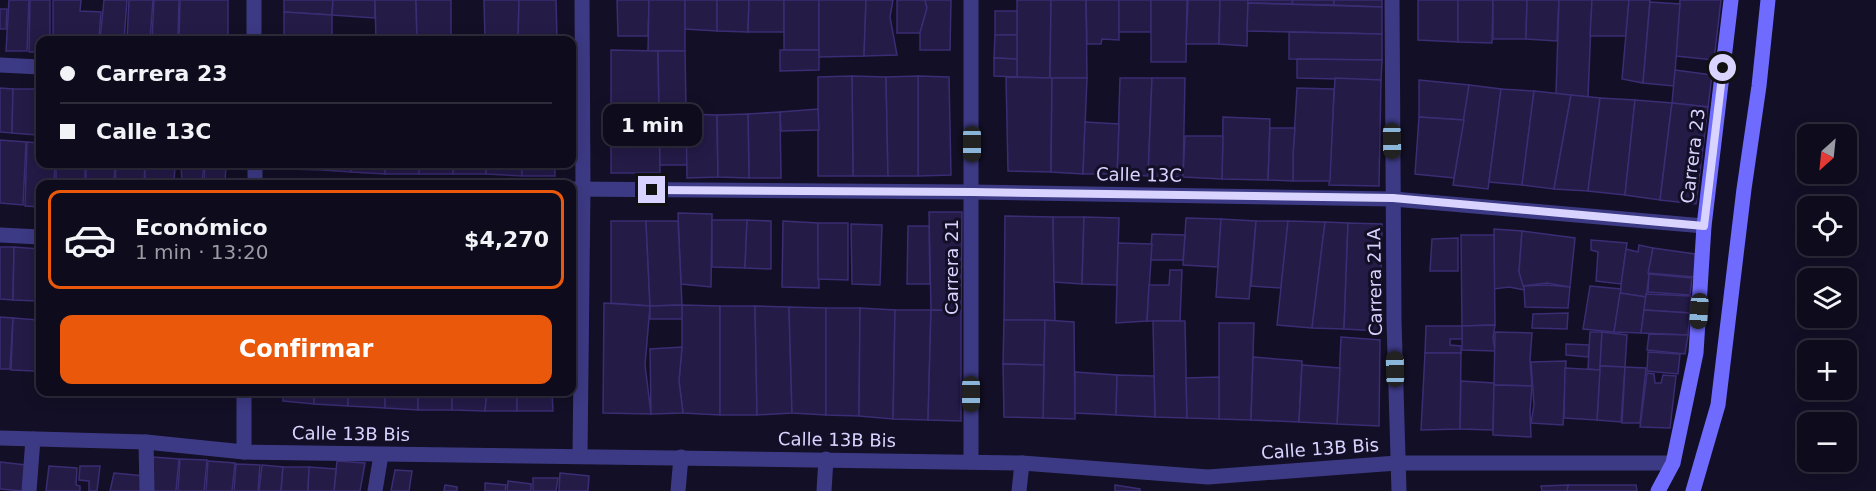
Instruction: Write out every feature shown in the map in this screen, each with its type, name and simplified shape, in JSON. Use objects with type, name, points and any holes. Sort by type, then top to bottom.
[{"type":"main road","name":"Carrera 23","points":[[1658,491],[1673,463],[1696,353],[1704,226],[1731,0]]},
{"type":"main road","points":[[1693,491],[1718,405],[1759,86],[1767,0]]},
{"type":"street","points":[[254,0],[254,36]]},
{"type":"street","points":[[580,456],[577,189],[582,0]]},
{"type":"street","name":"Carrera 21","points":[[971,0],[971,462]]},
{"type":"street","name":"Carrera 21A","points":[[1392,0],[1393,198],[1399,491]]},
{"type":"street","points":[[0,65],[36,67]]},
{"type":"street","name":"Calle 13C","points":[[577,189],[1393,198],[1704,226]]},
{"type":"street","points":[[0,235],[36,237]]},
{"type":"street","points":[[244,396],[244,452]]},
{"type":"street","name":"Calle 13B Bis","points":[[0,438],[146,442],[244,452],[1022,463],[1207,484],[1397,463],[1673,463]]},
{"type":"street","points":[[29,491],[33,439]]},
{"type":"street","points":[[146,442],[147,491]]},
{"type":"street","points":[[375,491],[381,455]]},
{"type":"street","points":[[678,491],[681,457]]},
{"type":"street","points":[[824,491],[826,459]]},
{"type":"street","points":[[1019,491],[1022,463]]},
{"type":"building","points":[[9,0],[29,0],[27,51],[6,51]]},
{"type":"building","points":[[30,0],[50,0],[50,36],[36,36],[36,52],[29,52]]},
{"type":"building","points":[[53,0],[81,0],[80,11],[101,12],[99,36],[53,36]]},
{"type":"building","points":[[104,0],[127,0],[124,36],[100,36]]},
{"type":"building","points":[[129,0],[153,0],[150,36],[127,36]]},
{"type":"building","points":[[154,0],[179,0],[178,36],[152,36]]},
{"type":"building","points":[[180,0],[228,0],[228,36],[179,36]]},
{"type":"building","points":[[284,0],[333,0],[332,15],[284,12]]},
{"type":"building","points":[[333,0],[375,0],[375,18],[332,15]]},
{"type":"building","points":[[375,0],[416,0],[417,36],[376,36]]},
{"type":"building","points":[[416,0],[451,0],[451,36],[417,36]]},
{"type":"building","points":[[484,0],[519,0],[518,36],[485,36]]},
{"type":"building","points":[[519,0],[556,0],[557,36],[518,36]]},
{"type":"building","points":[[617,0],[649,0],[648,36],[618,36]]},
{"type":"building","points":[[649,0],[685,0],[685,51],[648,51]]},
{"type":"building","points":[[685,0],[717,0],[717,31],[685,29]]},
{"type":"building","points":[[717,0],[749,0],[748,32],[717,31]]},
{"type":"building","points":[[749,0],[784,0],[784,32],[748,32]]},
{"type":"building","points":[[784,0],[819,0],[819,50],[784,50]]},
{"type":"building","points":[[819,0],[866,0],[864,56],[819,57]]},
{"type":"building","points":[[866,0],[893,0],[890,17],[897,55],[864,56]]},
{"type":"building","points":[[897,0],[925,0],[927,8],[920,33],[897,33]]},
{"type":"building","points":[[925,0],[951,0],[950,50],[920,50],[920,33],[927,8]]},
{"type":"building","points":[[1017,0],[1051,0],[1050,78],[1017,77]]},
{"type":"building","points":[[1051,0],[1086,0],[1087,78],[1050,78]]},
{"type":"building","points":[[1086,0],[1119,0],[1119,40],[1102,39],[1101,44],[1087,44]]},
{"type":"building","points":[[1119,0],[1151,0],[1151,32],[1119,32]]},
{"type":"building","points":[[1151,0],[1187,0],[1186,62],[1151,62]]},
{"type":"building","points":[[1188,0],[1220,0],[1219,44],[1186,44]]},
{"type":"building","points":[[1220,0],[1248,0],[1247,46],[1219,44]]},
{"type":"building","points":[[1248,0],[1293,0],[1292,4],[1248,3]]},
{"type":"building","points":[[1293,0],[1334,0],[1334,5],[1292,4]]},
{"type":"building","points":[[1334,0],[1382,0],[1382,7],[1334,5]]},
{"type":"building","points":[[1418,0],[1458,0],[1458,42],[1418,40]]},
{"type":"building","points":[[1458,0],[1493,0],[1492,43],[1458,42]]},
{"type":"building","points":[[1493,0],[1527,0],[1526,39],[1493,39]]},
{"type":"building","points":[[1527,0],[1559,0],[1557,41],[1526,39]]},
{"type":"building","points":[[1559,0],[1592,0],[1588,97],[1556,94]]},
{"type":"building","points":[[1592,0],[1629,0],[1626,36],[1590,36]]},
{"type":"building","points":[[1629,0],[1650,0],[1643,83],[1622,79]]},
{"type":"building","points":[[1680,0],[1721,0],[1714,60],[1676,56]]},
{"type":"building","points":[[1650,2],[1680,4],[1674,86],[1643,83]]},
{"type":"building","points":[[1248,3],[1382,7],[1382,34],[1247,31]]},
{"type":"building","points":[[0,9],[7,9],[6,29],[0,29]]},
{"type":"building","points":[[995,11],[1017,11],[1017,35],[995,35]]},
{"type":"building","points":[[284,12],[332,15],[332,36],[284,36]]},
{"type":"building","points":[[1289,32],[1382,34],[1382,60],[1289,59]]},
{"type":"building","points":[[995,35],[1017,35],[1017,59],[994,58]]},
{"type":"building","points":[[611,50],[658,51],[660,173],[611,173]]},
{"type":"building","points":[[780,50],[819,50],[819,70],[780,71]]},
{"type":"building","points":[[658,51],[685,51],[687,165],[660,165]]},
{"type":"building","points":[[994,58],[1017,59],[1017,77],[994,76]]},
{"type":"building","points":[[1297,59],[1382,60],[1381,80],[1297,78]]},
{"type":"building","points":[[1675,70],[1712,75],[1708,107],[1672,103]]},
{"type":"building","points":[[852,76],[886,77],[888,176],[853,176]]},
{"type":"building","points":[[852,76],[853,176],[818,176],[818,77]]},
{"type":"building","points":[[918,76],[949,77],[951,175],[918,176]]},
{"type":"building","points":[[918,76],[918,176],[888,176],[886,77]]},
{"type":"building","points":[[1006,77],[1052,78],[1051,172],[1008,171]]},
{"type":"building","points":[[1052,78],[1087,78],[1083,174],[1051,172]]},
{"type":"building","points":[[1120,78],[1152,78],[1148,176],[1117,174]]},
{"type":"building","points":[[1152,78],[1185,78],[1183,177],[1148,176]]},
{"type":"building","points":[[1335,78],[1381,80],[1379,186],[1329,185]]},
{"type":"building","points":[[1419,80],[1469,85],[1464,120],[1419,117]]},
{"type":"building","points":[[1469,85],[1501,89],[1488,189],[1453,185]]},
{"type":"building","points":[[0,88],[13,89],[12,133],[0,132]]},
{"type":"building","points":[[1297,88],[1334,89],[1330,181],[1293,181]]},
{"type":"building","points":[[13,89],[36,89],[36,135],[12,133]]},
{"type":"building","points":[[1501,89],[1534,91],[1522,185],[1489,182]]},
{"type":"building","points":[[1534,91],[1571,95],[1554,189],[1522,185]]},
{"type":"building","points":[[1571,95],[1600,98],[1588,191],[1554,189]]},
{"type":"building","points":[[1600,98],[1635,100],[1625,195],[1588,191]]},
{"type":"building","points":[[1635,100],[1672,103],[1660,200],[1625,195]]},
{"type":"building","points":[[1672,103],[1708,107],[1696,204],[1660,200]]},
{"type":"building","points":[[818,109],[819,130],[781,131],[780,112]]},
{"type":"building","points":[[780,112],[781,178],[749,178],[748,114]]},
{"type":"building","points":[[686,114],[717,115],[718,177],[687,178]]},
{"type":"building","points":[[748,114],[749,178],[718,177],[717,115]]},
{"type":"building","points":[[1223,117],[1270,119],[1268,180],[1222,179]]},
{"type":"building","points":[[1419,117],[1464,120],[1454,178],[1415,174]]},
{"type":"building","points":[[1085,122],[1119,124],[1117,174],[1083,174]]},
{"type":"building","points":[[1270,128],[1295,128],[1293,181],[1268,180]]},
{"type":"building","points":[[1185,136],[1223,136],[1222,179],[1183,177]]},
{"type":"building","points":[[0,140],[26,142],[23,205],[0,203]]},
{"type":"building","points":[[27,142],[36,143],[36,168],[55,168],[54,180],[36,180],[36,207],[25,206]]},
{"type":"building","points":[[56,168],[85,168],[85,180],[56,180]]},
{"type":"building","points":[[86,168],[115,168],[114,180],[86,180]]},
{"type":"building","points":[[116,168],[145,168],[144,180],[115,180]]},
{"type":"building","points":[[145,168],[175,168],[174,180],[145,180]]},
{"type":"building","points":[[181,168],[204,168],[202,180],[182,180]]},
{"type":"building","points":[[205,168],[226,168],[225,180],[204,180]]},
{"type":"building","points":[[323,168],[323,170],[288,169]]},
{"type":"building","points":[[323,168],[351,168],[351,172],[323,170]]},
{"type":"building","points":[[351,168],[385,168],[385,174],[351,172]]},
{"type":"building","points":[[385,168],[419,168],[419,174],[385,174]]},
{"type":"building","points":[[419,168],[454,168],[453,174],[419,174]]},
{"type":"building","points":[[454,168],[486,168],[486,174],[453,174]]},
{"type":"building","points":[[486,168],[522,168],[522,176],[486,174]]},
{"type":"building","points":[[522,168],[555,168],[555,176],[522,176]]},
{"type":"building","points":[[929,212],[962,212],[961,311],[931,310]]},
{"type":"building","points":[[678,213],[712,214],[711,287],[681,284]]},
{"type":"building","points":[[1005,216],[1053,217],[1055,321],[1004,320]]},
{"type":"building","points":[[1053,217],[1084,217],[1082,284],[1054,282]]},
{"type":"building","points":[[1084,217],[1119,218],[1117,285],[1082,284]]},
{"type":"building","points":[[1186,218],[1221,219],[1218,267],[1183,265]]},
{"type":"building","points":[[1221,219],[1256,221],[1249,299],[1216,297]]},
{"type":"building","points":[[712,220],[747,220],[745,268],[712,267]]},
{"type":"building","points":[[747,220],[771,221],[771,269],[745,268]]},
{"type":"building","points":[[611,221],[646,221],[650,306],[611,303]]},
{"type":"building","points":[[646,221],[678,221],[682,305],[650,306]]},
{"type":"building","points":[[783,221],[818,223],[819,288],[782,287]]},
{"type":"building","points":[[1256,221],[1288,221],[1281,288],[1251,286]]},
{"type":"building","points":[[1288,221],[1325,222],[1312,328],[1277,325]]},
{"type":"building","points":[[1325,222],[1348,223],[1344,329],[1312,328]]},
{"type":"building","points":[[818,223],[848,223],[848,280],[818,279]]},
{"type":"building","points":[[1348,223],[1382,224],[1380,331],[1344,329]]},
{"type":"building","points":[[851,224],[882,225],[880,285],[852,284]]},
{"type":"building","points":[[908,226],[929,226],[930,284],[907,284]]},
{"type":"building","points":[[1494,229],[1522,231],[1519,272],[1525,290],[1509,287],[1494,289]]},
{"type":"building","points":[[1522,231],[1575,238],[1570,287],[1547,283],[1523,286],[1519,272]]},
{"type":"building","points":[[1152,234],[1185,235],[1183,260],[1150,260]]},
{"type":"building","points":[[1461,235],[1494,235],[1495,325],[1462,326]]},
{"type":"building","points":[[1458,238],[1458,271],[1430,271],[1432,239]]},
{"type":"building","points":[[1591,240],[1627,243],[1621,284],[1596,281],[1598,252],[1591,250]]},
{"type":"building","points":[[1118,243],[1152,244],[1147,321],[1116,323]]},
{"type":"building","points":[[1639,245],[1653,248],[1646,297],[1620,293],[1626,249],[1638,252]]},
{"type":"building","points":[[0,247],[14,247],[13,300],[0,299]]},
{"type":"building","points":[[14,247],[36,249],[36,301],[13,300]]},
{"type":"building","points":[[1653,248],[1695,254],[1694,277],[1648,273]]},
{"type":"building","points":[[1170,270],[1182,270],[1180,321],[1147,321],[1149,285],[1169,285]]},
{"type":"building","points":[[1649,274],[1692,278],[1690,295],[1648,292]]},
{"type":"building","points":[[1524,286],[1570,287],[1568,308],[1525,307]]},
{"type":"building","points":[[1590,286],[1621,289],[1614,332],[1583,329]]},
{"type":"building","points":[[1620,293],[1646,297],[1641,333],[1614,332]]},
{"type":"building","points":[[1646,294],[1691,296],[1690,313],[1644,310]]},
{"type":"building","points":[[604,303],[650,306],[645,365],[651,414],[603,413]]},
{"type":"building","points":[[682,305],[720,306],[720,415],[683,413],[679,381]]},
{"type":"building","points":[[682,305],[682,319],[650,319],[650,306]]},
{"type":"building","points":[[720,306],[755,306],[757,415],[720,415]]},
{"type":"building","points":[[755,306],[789,307],[792,413],[757,415]]},
{"type":"building","points":[[789,307],[826,308],[826,415],[792,413]]},
{"type":"building","points":[[826,308],[860,308],[859,416],[826,415]]},
{"type":"building","points":[[860,308],[895,310],[893,419],[859,416]]},
{"type":"building","points":[[895,310],[931,310],[928,420],[893,419]]},
{"type":"building","points":[[931,310],[961,311],[961,421],[928,420]]},
{"type":"building","points":[[1644,310],[1690,313],[1688,335],[1641,333]]},
{"type":"building","points":[[1568,313],[1567,329],[1532,328],[1533,314]]},
{"type":"building","points":[[0,317],[13,318],[10,369],[0,369]]},
{"type":"building","points":[[13,318],[36,320],[35,371],[11,370]]},
{"type":"building","points":[[1004,320],[1045,320],[1044,365],[1003,364]]},
{"type":"building","points":[[1045,320],[1074,322],[1075,419],[1043,418]]},
{"type":"building","points":[[1153,321],[1185,321],[1187,418],[1155,417]]},
{"type":"building","points":[[1219,323],[1254,323],[1251,420],[1219,419]]},
{"type":"building","points":[[1495,325],[1493,338],[1495,351],[1462,350],[1462,326]]},
{"type":"building","points":[[1426,326],[1462,326],[1462,339],[1450,339],[1450,345],[1461,346],[1461,353],[1425,353]]},
{"type":"building","points":[[1495,332],[1532,333],[1530,360],[1532,386],[1494,385]]},
{"type":"building","points":[[1590,332],[1602,332],[1600,370],[1588,369]]},
{"type":"building","points":[[1602,332],[1627,335],[1625,367],[1600,366]]},
{"type":"building","points":[[1649,334],[1688,335],[1685,354],[1647,350]]},
{"type":"building","points":[[1341,337],[1380,340],[1379,426],[1337,424]]},
{"type":"building","points":[[1566,344],[1589,345],[1588,357],[1566,355]]},
{"type":"building","points":[[682,347],[679,381],[683,413],[651,414],[650,349]]},
{"type":"building","points":[[1648,352],[1680,354],[1678,374],[1647,371]]},
{"type":"building","points":[[1425,353],[1461,353],[1460,429],[1421,430]]},
{"type":"building","points":[[1253,357],[1302,361],[1299,422],[1251,420]]},
{"type":"building","points":[[1566,361],[1563,425],[1531,423],[1534,405],[1531,362]]},
{"type":"building","points":[[1003,364],[1044,365],[1043,418],[1004,417]]},
{"type":"building","points":[[1302,365],[1340,368],[1337,424],[1299,422]]},
{"type":"building","points":[[1600,366],[1625,367],[1621,422],[1597,420]]},
{"type":"building","points":[[1625,367],[1646,368],[1640,423],[1622,423]]},
{"type":"building","points":[[1565,368],[1600,370],[1597,420],[1564,418]]},
{"type":"building","points":[[1075,372],[1117,375],[1116,415],[1075,413]]},
{"type":"building","points":[[1647,373],[1654,374],[1655,383],[1661,383],[1663,375],[1676,376],[1670,428],[1640,427]]},
{"type":"building","points":[[1117,375],[1154,376],[1155,417],[1116,415]]},
{"type":"building","points":[[1219,377],[1219,419],[1187,418],[1186,378]]},
{"type":"building","points":[[1461,381],[1494,383],[1493,430],[1460,429]]},
{"type":"building","points":[[1494,385],[1532,386],[1531,437],[1493,435]]},
{"type":"building","points":[[283,396],[314,396],[314,404],[283,401]]},
{"type":"building","points":[[314,396],[348,396],[348,406],[314,404]]},
{"type":"building","points":[[348,396],[385,396],[385,408],[348,406]]},
{"type":"building","points":[[385,396],[418,396],[418,410],[385,408]]},
{"type":"building","points":[[418,396],[452,396],[452,410],[418,410]]},
{"type":"building","points":[[452,396],[487,396],[485,411],[452,410]]},
{"type":"building","points":[[487,396],[517,396],[517,411],[485,411]]},
{"type":"building","points":[[517,396],[552,396],[553,411],[517,411]]},
{"type":"building","points":[[153,457],[179,459],[176,491],[152,491]]},
{"type":"building","points":[[180,459],[207,460],[204,491],[178,491]]},
{"type":"building","points":[[208,461],[235,463],[232,491],[206,491]]},
{"type":"building","points":[[337,461],[365,463],[360,491],[334,491]]},
{"type":"building","points":[[0,462],[26,465],[23,491],[0,489]]},
{"type":"building","points":[[236,464],[260,465],[258,491],[234,491]]},
{"type":"building","points":[[262,465],[283,467],[281,491],[259,491]]},
{"type":"building","points":[[49,466],[77,468],[76,485],[80,486],[80,491],[46,491]]},
{"type":"building","points":[[80,466],[100,466],[97,491],[89,491],[89,481],[79,480]]},
{"type":"building","points":[[283,467],[309,467],[308,491],[281,491]]},
{"type":"building","points":[[309,467],[336,469],[334,491],[308,491]]},
{"type":"building","points":[[395,470],[412,471],[409,491],[391,491]]},
{"type":"building","points":[[114,473],[145,476],[144,491],[110,491]]},
{"type":"building","points":[[560,473],[589,476],[588,491],[559,491]]},
{"type":"building","points":[[533,478],[558,478],[556,491],[533,491]]},
{"type":"building","points":[[508,481],[531,484],[531,491],[507,491]]},
{"type":"building","points":[[485,483],[506,485],[505,491],[485,491]]},
{"type":"building","points":[[445,485],[457,487],[457,491],[444,491]]},
{"type":"building","points":[[1115,485],[1140,489],[1140,491],[1115,491]]},
{"type":"building","points":[[1568,485],[1636,485],[1637,491],[1567,491]]},
{"type":"building","points":[[1568,485],[1567,491],[1542,491],[1541,486]]},
{"type":"route","points":[[652,190],[1393,198],[1704,226],[1723,68]]}]
